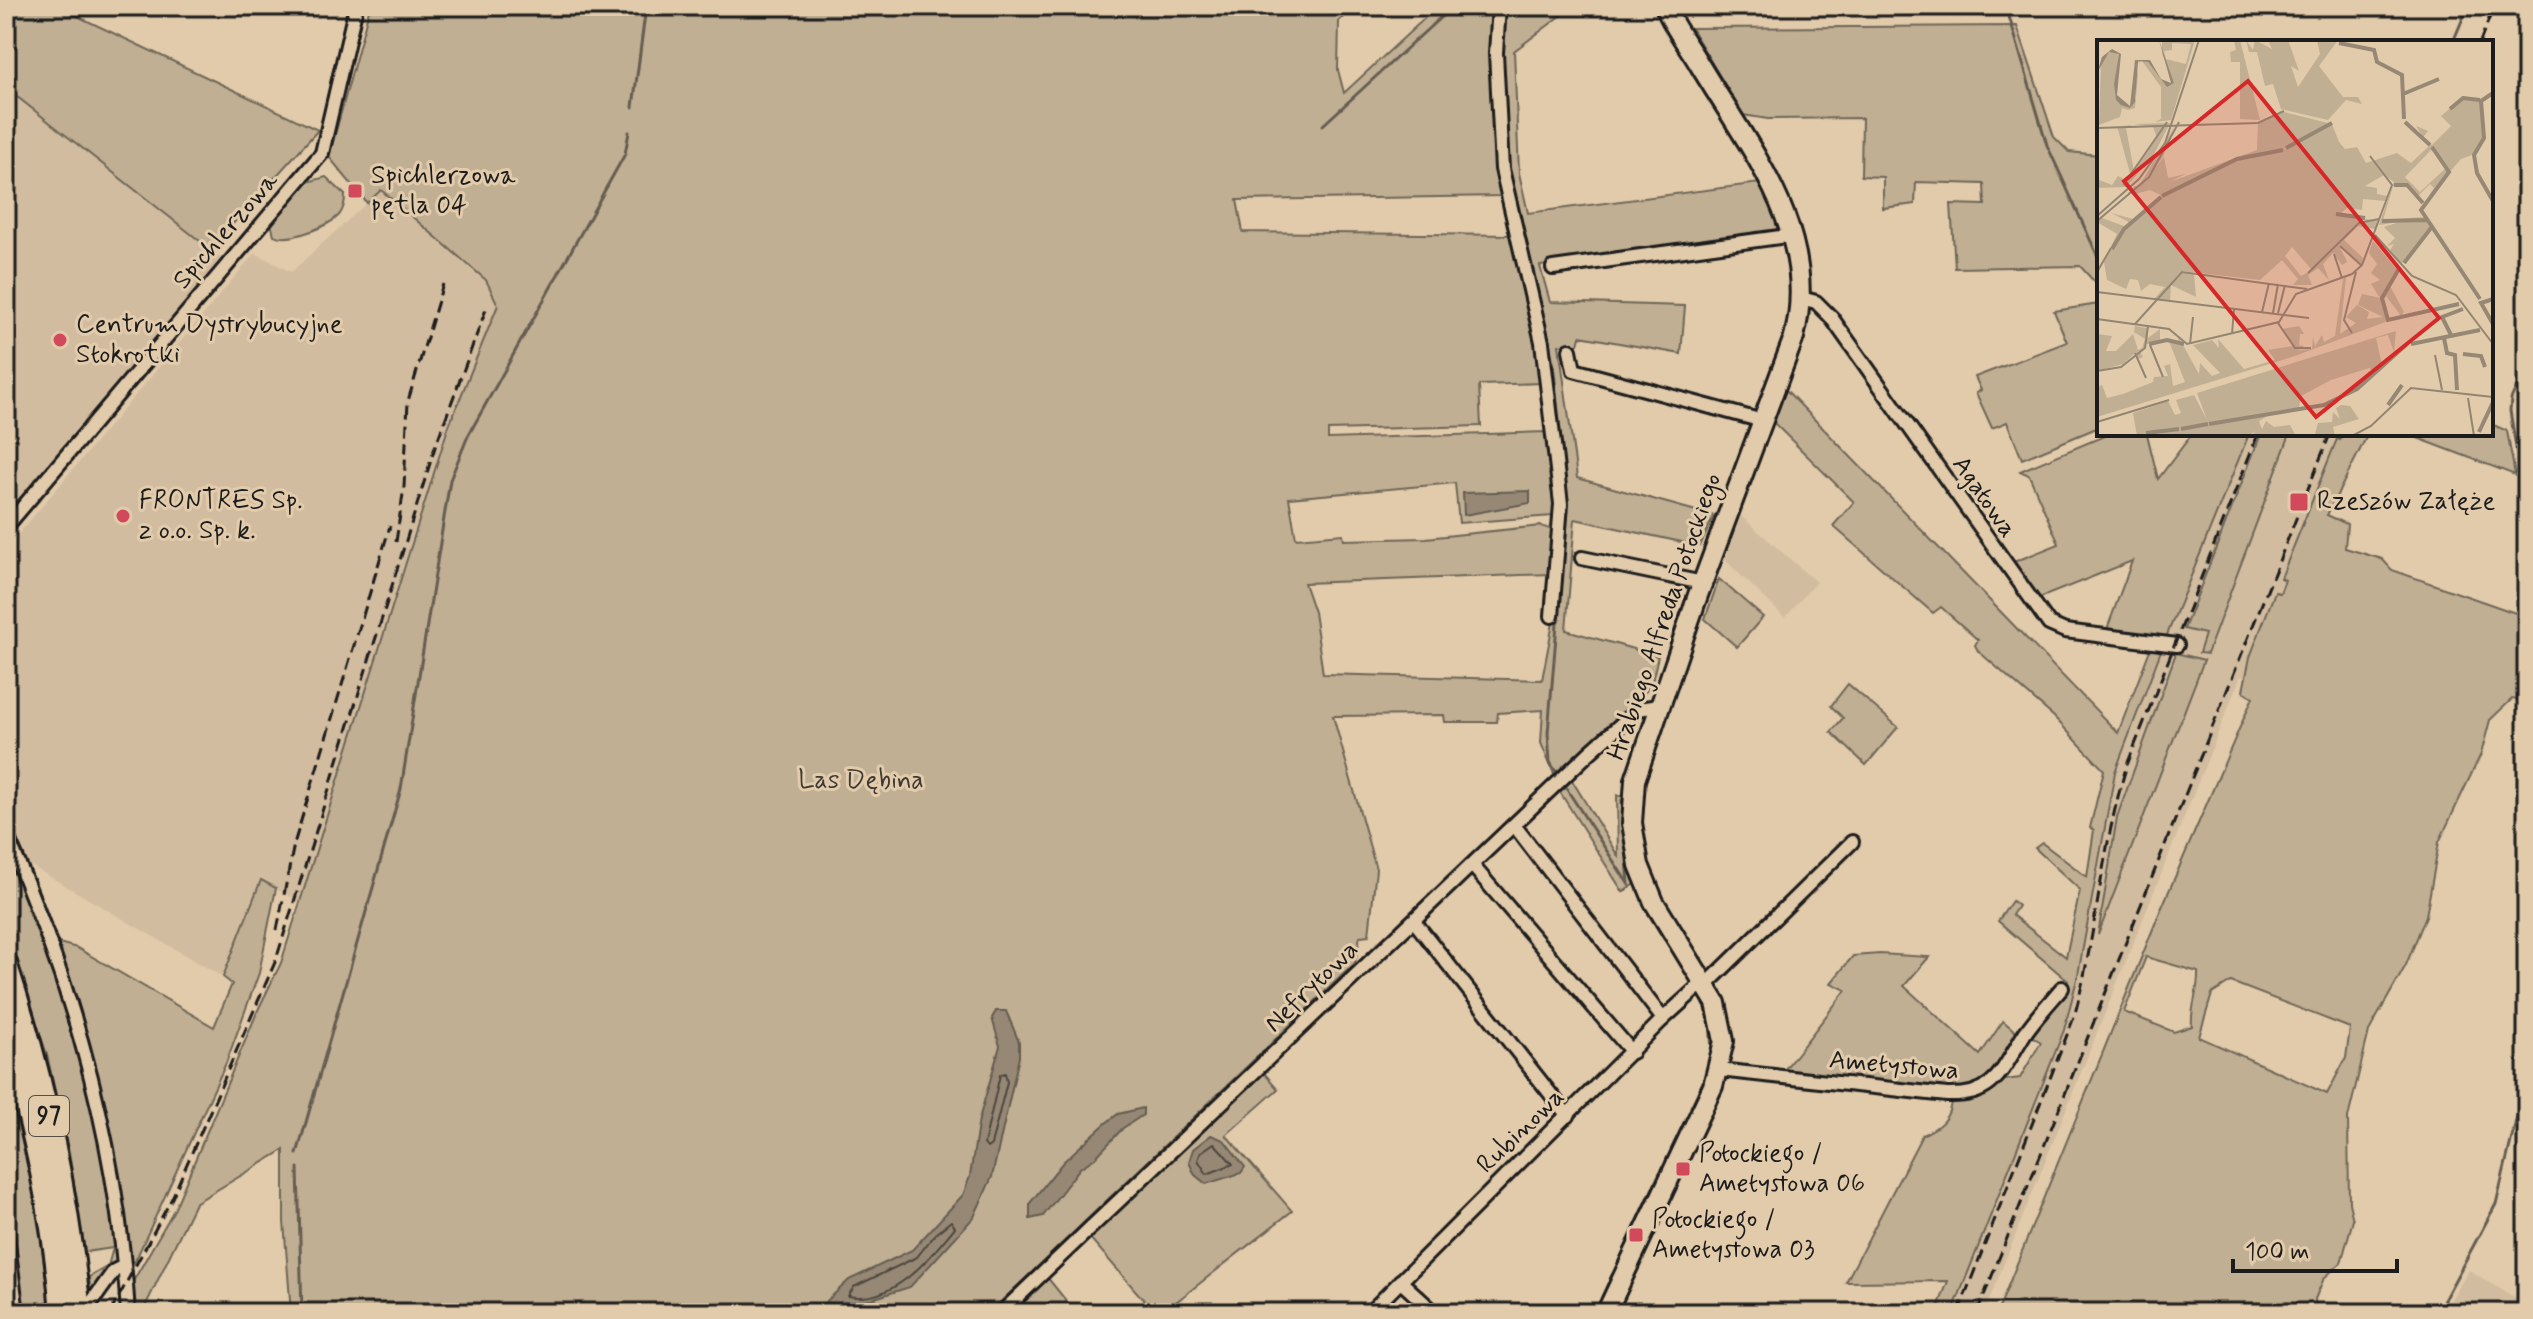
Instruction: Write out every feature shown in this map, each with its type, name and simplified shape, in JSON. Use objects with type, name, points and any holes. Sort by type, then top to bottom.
[{"type":"main road","name":"97","points":[[6,963],[52,1127],[76,1272],[71,1312]]},
{"type":"main road","name":"97","points":[[6,1022],[39,1158],[71,1312]]},
{"type":"street","name":"Spichlerzowa","points":[[6,527],[322,153],[356,6]]},
{"type":"street","points":[[1499,6],[1496,53],[1502,169],[1542,342],[1561,504],[1552,616]]},
{"type":"street","name":"Hrabiego Alfreda Potockiego","points":[[1606,1313],[1719,1070],[1724,1041],[1722,1024],[1706,985],[1654,902],[1634,842],[1635,780],[1703,583],[1794,337],[1801,298],[1794,235],[1774,190],[1665,6]]},
{"type":"street","points":[[1553,268],[1794,235]]},
{"type":"street","name":"Agatowa","points":[[1801,298],[1816,302],[1826,310],[2049,624],[2065,631],[2177,645]]},
{"type":"street","points":[[1570,350],[1574,370],[1763,421]]},
{"type":"street","points":[[1582,558],[1703,583]]},
{"type":"street","name":"Nefrytowa","points":[[1001,1313],[1638,709],[1659,706]]},
{"type":"street","points":[[1514,825],[1663,1019]]},
{"type":"street","points":[[6,834],[34,898],[83,1049],[105,1139],[128,1313]]},
{"type":"street","name":"Rubinowa","points":[[1369,1313],[1663,1019],[1696,989],[1706,985],[1852,842]]},
{"type":"street","points":[[1472,865],[1632,1052]]},
{"type":"street","points":[[1414,921],[1568,1116]]},
{"type":"street","name":"Ametystowa","points":[[1719,1070],[1947,1095],[1973,1094],[1994,1082],[2027,1030],[2062,988]]},
{"type":"street","points":[[6,1229],[17,1313]]},
{"type":"street","points":[[71,1312],[114,1271],[124,1266]]},
{"type":"street","points":[[1400,1281],[1435,1313]]},
{"type":"shaded area","points":[[6,88],[221,258],[6,515]]},
{"type":"shaded area","points":[[381,190],[486,280],[498,304],[448,428],[300,902],[261,881],[223,977],[26,863],[6,810],[6,549],[255,253],[291,272]]},
{"type":"shaded area","points":[[2248,436],[2353,436],[2256,682],[2241,676],[1984,1313],[1952,1313],[2064,1030],[2078,975],[2107,805],[2124,741]]},
{"type":"shaded area","points":[[1741,516],[1816,582],[1785,618],[1725,560]]},
{"type":"shaded area","points":[[2469,1270],[2527,1305],[2527,1313],[2443,1313]]},
{"type":"green space","points":[[6,6],[56,6],[318,130],[210,249],[6,88]]},
{"type":"green space","name":"Las Dębina","points":[[370,6],[1355,6],[1339,21],[1338,70],[1344,93],[1438,6],[1493,6],[1491,101],[1503,196],[1237,200],[1243,232],[1512,235],[1536,336],[1543,383],[1479,385],[1481,426],[1328,430],[1328,439],[1547,432],[1556,503],[1553,516],[1459,523],[1455,483],[1289,498],[1296,538],[1343,534],[1344,540],[1426,538],[1541,526],[1553,530],[1551,574],[1304,583],[1314,612],[1323,674],[1542,680],[1555,612],[1563,492],[1547,349],[1504,158],[1500,42],[1504,6],[1574,6],[1514,51],[1519,173],[1528,213],[1760,183],[1784,232],[1540,266],[1550,302],[1685,306],[1681,354],[1580,336],[1578,344],[1559,345],[1577,478],[1714,516],[1700,546],[1575,519],[1566,630],[1658,656],[1652,682],[1644,694],[1554,774],[1541,743],[1543,710],[1498,713],[1497,722],[1445,722],[1444,715],[1333,716],[1376,869],[1369,935],[1360,936],[1355,963],[989,1313],[291,1313],[284,1222],[284,1150],[195,1203],[142,1313],[133,1313],[131,1285],[175,1208],[258,1010],[281,963],[448,428],[498,305],[486,280],[381,190],[367,203],[329,157]]},
{"type":"green space","points":[[2017,26],[2054,137],[2069,152],[2097,155],[2097,285],[2080,266],[1955,268],[1951,204],[1985,205],[1984,184],[1916,182],[1915,204],[1883,208],[1883,177],[1861,176],[1862,118],[1768,119],[1743,115],[1691,28]]},
{"type":"green space","points":[[326,177],[345,195],[340,214],[308,232],[289,237],[274,235],[271,223],[275,216],[304,183]]},
{"type":"green space","points":[[2097,304],[2097,428],[2022,459],[2007,422],[1992,428],[1976,393],[1981,390],[1975,377],[2067,342],[2054,311]]},
{"type":"green space","points":[[1785,389],[2118,733],[2151,647],[2162,648],[2115,772],[2078,975],[2064,1030],[1952,1313],[1936,1313],[1948,1281],[1846,1282],[1922,1135],[1942,1122],[1949,1112],[1951,1099],[1977,1099],[2005,1080],[2020,1078],[2041,1042],[2031,1036],[2068,981],[1998,921],[2012,901],[2018,906],[2012,915],[2066,957],[2080,890],[2035,848],[2042,843],[2087,877],[2094,830],[2090,828],[2104,770],[2054,717],[1978,651],[1975,645],[1978,640],[1941,607],[1933,613],[1833,526],[1854,502],[1774,423]]},
{"type":"green space","points":[[2493,425],[2507,431],[2515,475],[2412,436],[2493,436]]},
{"type":"green space","points":[[2104,436],[2147,436],[2158,479],[2190,436],[2248,436],[2165,640],[2106,632],[2132,561],[2037,599],[2011,563],[2059,544],[2029,475],[2020,471]]},
{"type":"green space","points":[[2260,436],[2289,436],[2207,654],[2199,653],[2205,634],[2184,629]]},
{"type":"green space","points":[[2342,436],[2367,436],[2327,515],[2347,524],[2345,548],[2382,559],[2392,570],[2527,617],[2527,702],[2512,699],[2490,720],[2481,754],[2439,842],[2426,916],[2406,965],[2369,1031],[2348,1118],[2349,1203],[2353,1220],[2341,1263],[2324,1278],[2315,1299],[2317,1313],[1997,1313],[2159,914],[2253,697],[2243,691],[2250,657],[2275,592],[2280,593],[2285,580],[2281,578],[2337,439],[2340,440]],"holes":[[[2146,957],[2198,972],[2192,1026],[2174,1032],[2124,1012]],[[2231,982],[2350,1028],[2346,1058],[2327,1094],[2199,1037],[2212,994]]]},
{"type":"green space","points":[[1719,579],[1763,617],[1737,647],[1705,619]]},
{"type":"green space","points":[[2176,653],[2204,660],[2098,935],[2117,817]]},
{"type":"green space","points":[[1848,684],[1898,727],[1866,765],[1831,732],[1843,718],[1831,706]]},
{"type":"green space","points":[[1570,777],[1618,856],[1617,795],[1627,798],[1637,883],[1623,892],[1558,789]]},
{"type":"green space","points":[[6,853],[62,1001],[78,1052],[102,1155],[118,1260],[91,1296],[89,1277],[108,1266],[113,1248],[85,1252],[69,1153],[47,1055],[6,930]]},
{"type":"green space","points":[[261,880],[276,888],[259,973],[226,1063],[131,1270],[102,1104],[81,1023],[55,942],[77,948],[214,1027],[232,984],[223,977]]},
{"type":"green space","points":[[1853,956],[1929,957],[1904,986],[1980,1055],[2003,1021],[2015,1031],[2010,1050],[1989,1079],[1977,1087],[1948,1092],[1782,1073],[1846,990],[1831,983]]},
{"type":"green space","points":[[6,1073],[37,1208],[50,1309],[21,1313],[6,1217]]},
{"type":"green space","points":[[1264,1073],[1278,1089],[1226,1135],[1292,1211],[1162,1313],[1155,1313],[1090,1238]]},
{"type":"green space","points":[[1047,1277],[1076,1313],[1011,1313]]},
{"type":"water","points":[[1530,491],[1530,503],[1464,515],[1463,493]]},
{"type":"water","points":[[996,1011],[1006,1011],[1019,1042],[1019,1057],[992,1177],[974,1217],[910,1287],[859,1303],[845,1313],[814,1313],[849,1280],[912,1250],[963,1195],[970,1176],[979,1119],[1000,1046],[992,1018]]},
{"type":"water","points":[[1143,1108],[1143,1115],[1123,1128],[1095,1158],[1080,1168],[1043,1216],[1030,1219],[1030,1203],[1063,1162],[1118,1114]]},
{"type":"water","points":[[1211,1135],[1224,1140],[1245,1167],[1241,1173],[1206,1184],[1195,1175],[1189,1162],[1193,1149]]},
{"type":"waterway","points":[[633,107],[646,6]]},
{"type":"waterway","points":[[1323,125],[1453,6]]},
{"type":"waterway","points":[[2006,6],[2047,145],[2097,255]]},
{"type":"waterway","points":[[2454,40],[2468,6]]},
{"type":"waterway","points":[[1502,48],[1509,170],[1519,215]]},
{"type":"waterway","points":[[297,1154],[401,789],[450,480],[468,436],[625,154],[629,132]]},
{"type":"waterway","points":[[1521,227],[1553,362],[1567,502],[1548,733],[1550,762],[1556,772]]},
{"type":"waterway","points":[[2527,364],[2511,399],[2510,411],[2527,514]]},
{"type":"waterway","points":[[1566,788],[1629,885]]},
{"type":"waterway","points":[[1622,800],[1629,884]]},
{"type":"waterway","points":[[1645,908],[1664,939]]},
{"type":"waterway","points":[[1674,954],[1693,985]]},
{"type":"waterway","points":[[1701,997],[1710,1019],[1712,1053]]},
{"type":"waterway","points":[[2437,1313],[2496,1204],[2527,1074]]},
{"type":"waterway","points":[[1691,1107],[1705,1078]]},
{"type":"waterway","points":[[1666,1161],[1684,1123]]},
{"type":"waterway","points":[[298,1168],[302,1313]]},
{"type":"waterway","points":[[1618,1264],[1660,1172]]},
{"type":"waterway","points":[[1602,1297],[1612,1275]]},
{"type":"waterway","points":[[1593,1313],[1595,1309]]},
{"type":"railway","points":[[2481,40],[2494,6]]},
{"type":"railway","points":[[396,542],[404,487],[408,401],[443,284]]},
{"type":"railway","points":[[110,1313],[172,1198],[276,960],[435,447],[488,304]]},
{"type":"railway","points":[[1958,1313],[2074,1017],[2111,827],[2127,765],[2257,436]]},
{"type":"railway","points":[[1977,1313],[2329,436]]},
{"type":"railway","points":[[277,930],[294,844],[390,526]]},
{"type":"place","name":"Spichlerzowa pętla 04","points":[[355,191]]},
{"type":"place","name":"Centrum Dystrybucyjne Stokrotki","points":[[60,340]]},
{"type":"place","name":"Rzeszów Załęże","points":[[2299,502]]},
{"type":"place","name":"FRONTRES Sp. z o.o. Sp. k.","points":[[123,516]]},
{"type":"place","name":"Potockiego / Ametystowa 06","points":[[1683,1169]]},
{"type":"place","name":"Potockiego / Ametystowa 03","points":[[1636,1235]]}]
